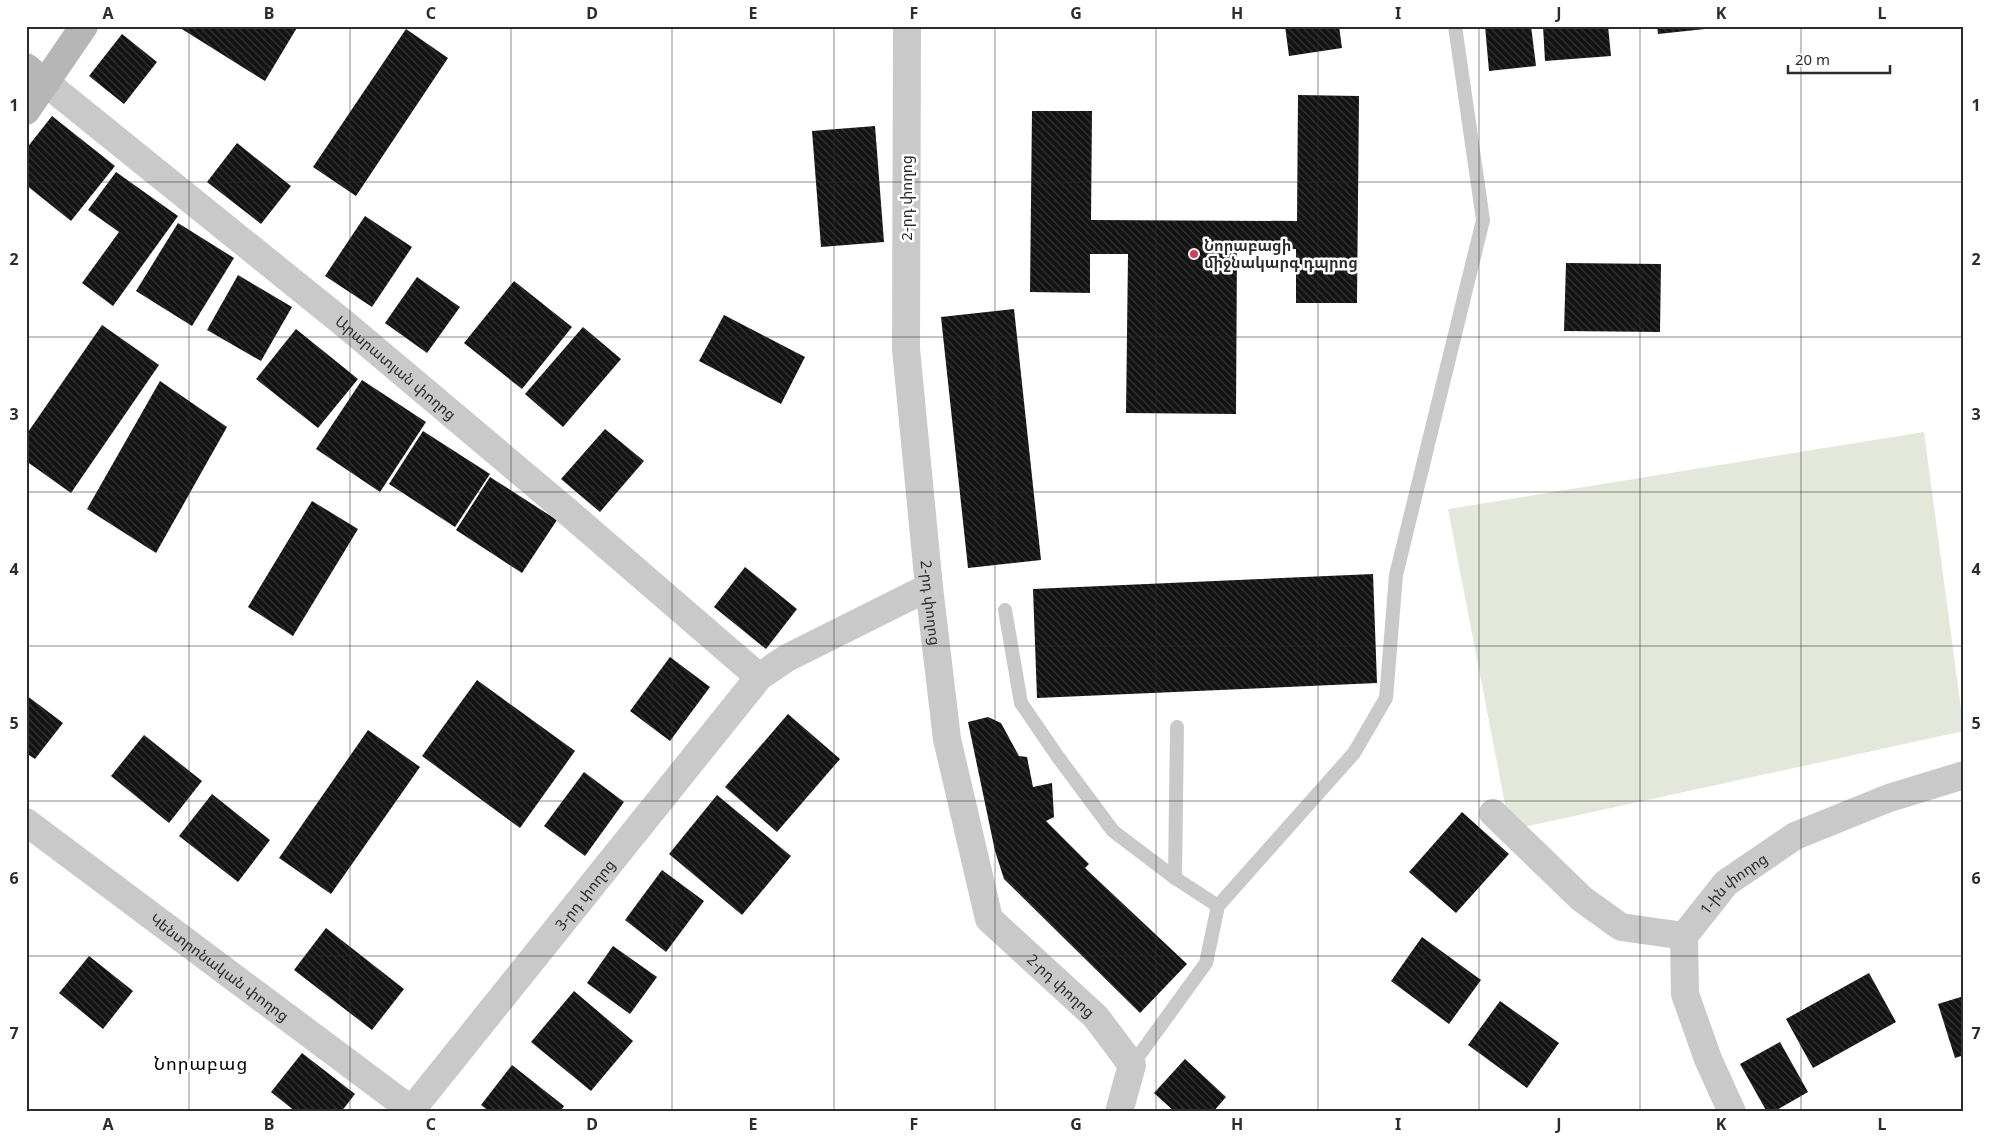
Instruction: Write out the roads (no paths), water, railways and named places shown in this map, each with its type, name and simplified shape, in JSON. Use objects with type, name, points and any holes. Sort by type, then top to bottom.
[{"type":"main road","points":[[26,111],[36,75],[84,26]]},
{"type":"street","name":"2-րդ փողոց","points":[[907,26],[906,349],[929,587],[947,739],[989,918],[1096,1017],[1132,1066]]},
{"type":"street","name":"Արարատյան փողոց","points":[[36,75],[346,325],[576,518],[759,677]]},
{"type":"street","name":"3-րդ փողոց","points":[[412,1111],[759,677],[787,658],[929,587]]},
{"type":"street","name":"1-ին փողոց","points":[[1684,936],[1726,883],[1795,836],[1889,798],[1964,775]]},
{"type":"street","points":[[1493,813],[1582,899],[1621,927],[1684,936],[1685,994],[1708,1059],[1732,1112]]},
{"type":"street","name":"Կենտրոնական փողոց","points":[[26,822],[412,1111]]},
{"type":"street","points":[[1119,1112],[1132,1066]]},
{"type":"lane","points":[[1132,1066],[1206,963],[1218,906],[1354,753],[1386,698],[1396,575],[1483,220],[1455,26]]},
{"type":"lane","points":[[1005,610],[1021,703],[1113,831],[1175,878],[1218,906]]},
{"type":"lane","points":[[1175,878],[1177,727]]},
{"type":"place","name":"Նորաբացի միջնակարգ դպրոց","points":[[1194,254]]},
{"type":"district","name":"Նորաբաց","points":[[201,1063]]}]
